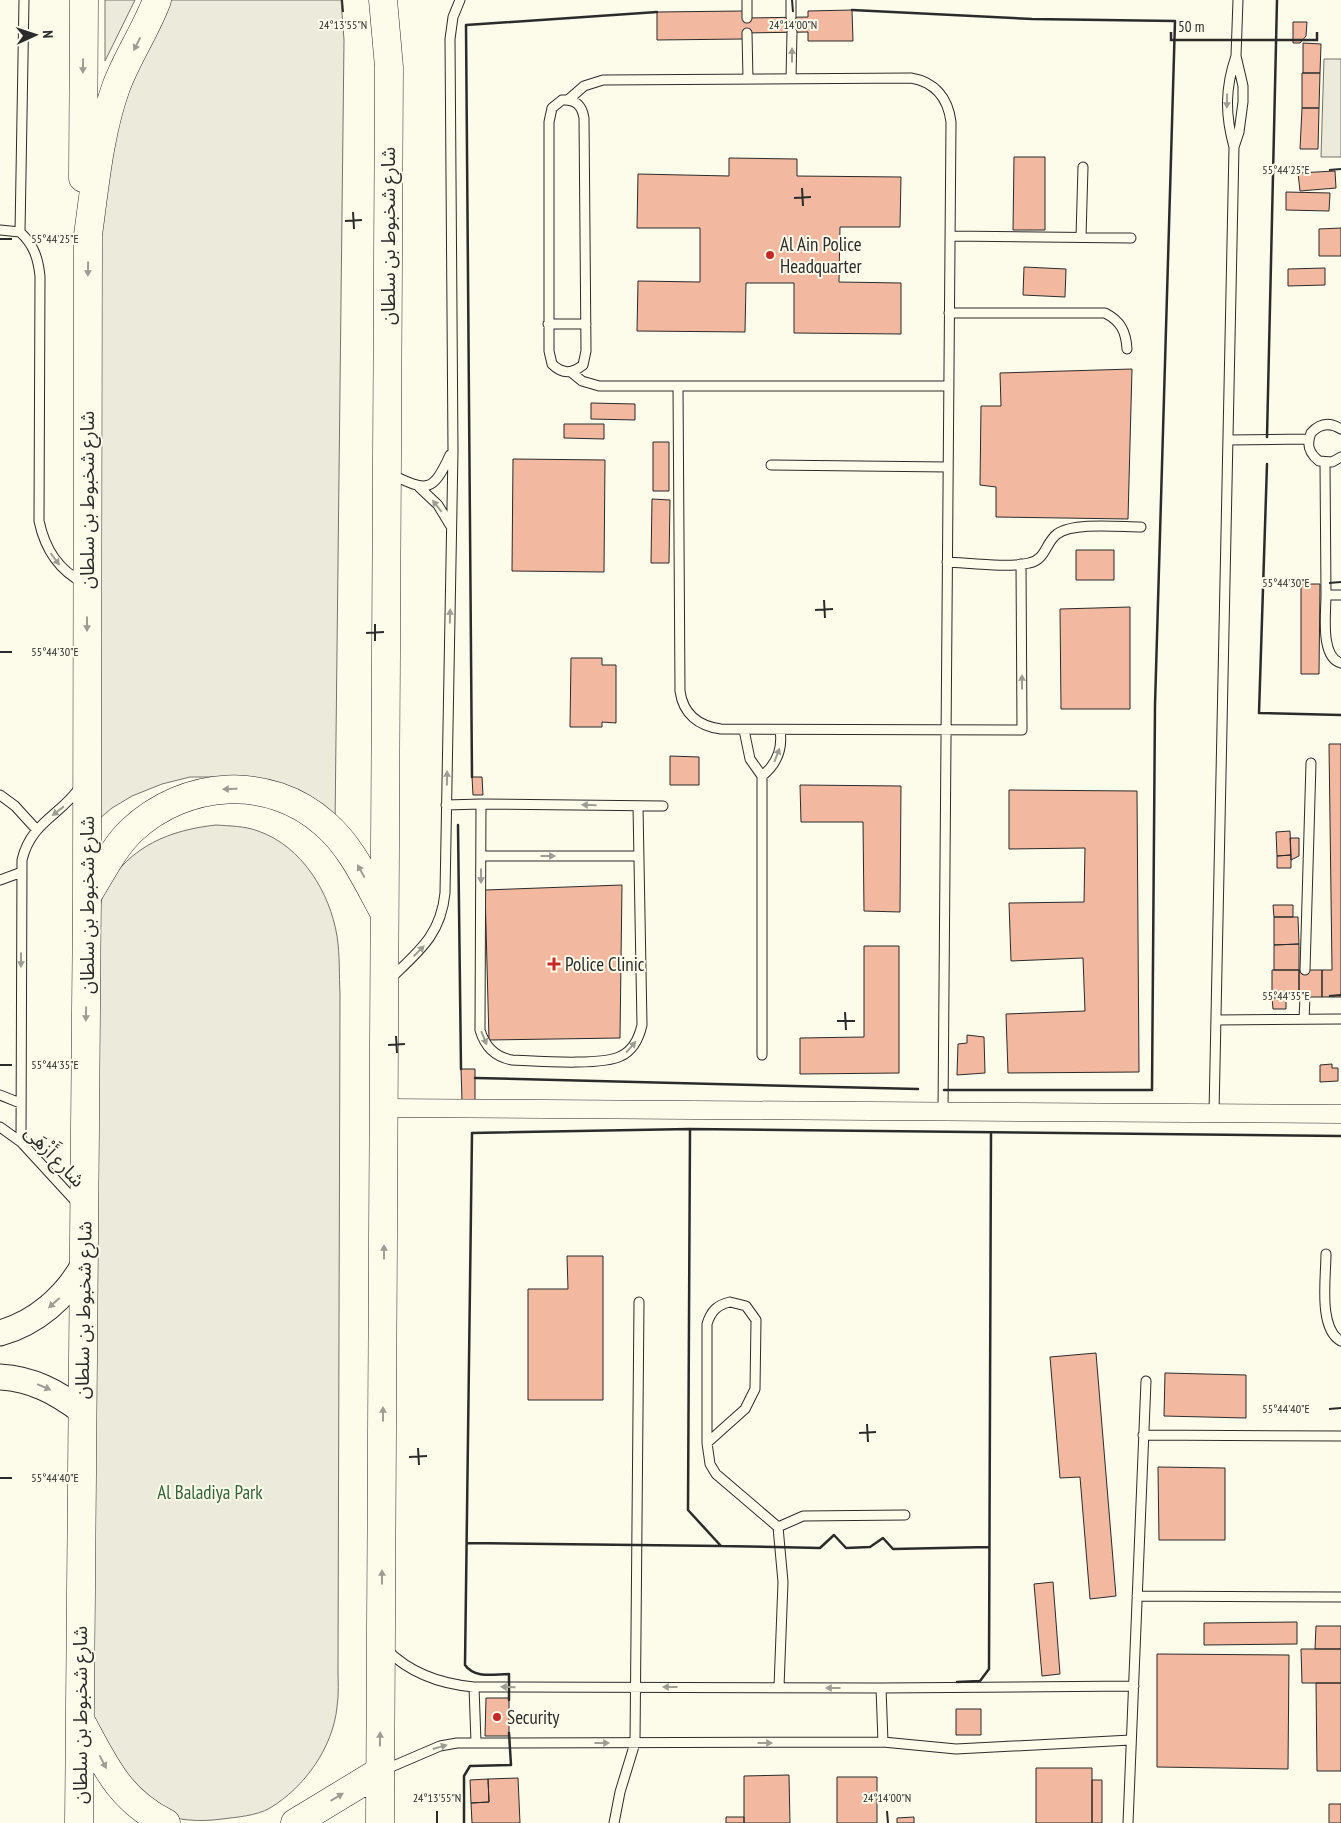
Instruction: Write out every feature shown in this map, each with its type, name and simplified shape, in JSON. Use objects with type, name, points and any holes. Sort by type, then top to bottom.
[{"type":"main road","points":[[84,0],[82,149],[88,235]]},
{"type":"main road","name":"شارع شخبوط بن سلطان","points":[[79,1823],[87,896],[88,235],[100,147],[109,108],[117,85],[157,0]]},
{"type":"main road","name":"شارع شخبوط بن سلطان","points":[[380,1823],[389,67],[383,0]]},
{"type":"main road","points":[[389,67],[396,0]]},
{"type":"main road","points":[[87,896],[130,831],[150,815],[172,802],[195,794],[217,789],[239,789],[283,798],[305,809],[326,824],[343,843],[357,864],[384,914]]},
{"type":"main road","points":[[0,1333],[21,1325],[51,1306],[75,1280],[84,1264]]},
{"type":"main road","points":[[0,1377],[14,1378],[43,1386],[82,1411]]},
{"type":"main road","points":[[80,1719],[110,1776],[123,1792],[138,1805],[166,1823]]},
{"type":"main road","points":[[296,1823],[379,1772]]},
{"type":"street","points":[[384,1108],[1341,1114]]},
{"type":"lane","points":[[20,232],[24,0]]},
{"type":"lane","points":[[384,985],[429,940],[441,918],[445,894],[453,450],[450,39],[453,17],[460,0]]},
{"type":"lane","points":[[747,0],[747,18]]},
{"type":"lane","points":[[791,0],[792,17]]},
{"type":"lane","points":[[1214,1113],[1234,147],[1226,101],[1227,86],[1236,56],[1238,0]]},
{"type":"lane","points":[[792,32],[792,79]]},
{"type":"lane","points":[[747,33],[748,79]]},
{"type":"lane","points":[[1234,147],[1239,132],[1243,102],[1243,86],[1236,56]]},
{"type":"lane","points":[[568,100],[580,106],[584,118],[586,358],[577,369],[571,372],[564,372],[552,364],[549,358],[548,122],[552,108],[556,103],[568,100],[584,86],[603,80],[911,78],[935,88],[947,103],[950,117],[950,236],[943,1112]]},
{"type":"lane","points":[[1081,237],[1083,167]]},
{"type":"lane","points":[[0,230],[20,232],[30,242],[40,276],[39,521],[45,544],[51,555],[67,572],[87,584]]},
{"type":"lane","points":[[950,236],[1131,238]]},
{"type":"lane","points":[[949,313],[1105,314],[1120,323],[1126,339],[1127,350]]},
{"type":"lane","points":[[548,324],[586,324]]},
{"type":"lane","points":[[571,372],[582,381],[599,386],[949,386]]},
{"type":"lane","points":[[678,386],[681,702],[686,711],[702,724],[721,729],[744,730],[1022,730],[1021,564]]},
{"type":"lane","points":[[1341,429],[1328,424],[1322,425],[1311,433],[1308,439],[1310,452],[1319,461],[1325,463],[1332,462],[1341,457]]},
{"type":"lane","points":[[1228,440],[1308,439]]},
{"type":"lane","points":[[419,487],[426,486],[438,479],[453,450]]},
{"type":"lane","points":[[1325,463],[1327,648],[1331,658],[1341,663]]},
{"type":"lane","points":[[770,465],[948,467]]},
{"type":"lane","points":[[387,473],[419,487],[438,505],[451,528]]},
{"type":"lane","points":[[948,562],[1021,564],[1035,561],[1041,557],[1053,538],[1065,530],[1141,528]]},
{"type":"lane","points":[[1326,595],[1341,595]]},
{"type":"lane","points":[[744,730],[750,759],[762,776],[762,1055]]},
{"type":"lane","points":[[762,776],[769,770],[778,756],[781,738],[780,730]]},
{"type":"lane","points":[[1306,970],[1310,763]]},
{"type":"lane","points":[[21,1142],[22,872],[25,848],[36,829],[66,805],[87,773]]},
{"type":"lane","points":[[0,795],[15,806],[36,829]]},
{"type":"lane","points":[[482,804],[480,1030],[486,1045],[497,1056],[512,1060],[596,1061],[615,1059],[631,1050],[640,1034],[642,1025],[638,806]]},
{"type":"lane","points":[[446,805],[663,806]]},
{"type":"lane","points":[[481,856],[639,856]]},
{"type":"lane","points":[[0,880],[22,872]]},
{"type":"lane","points":[[1304,1019],[1305,997]]},
{"type":"lane","points":[[1216,1020],[1341,1019]]},
{"type":"lane","points":[[0,1095],[20,1103]]},
{"type":"lane","name":"شارع أَزْهَى","points":[[0,1127],[21,1142],[84,1211]]},
{"type":"lane","points":[[1326,1254],[1327,1324],[1333,1336],[1341,1341]]},
{"type":"lane","points":[[614,1823],[620,1792],[636,1743],[639,1302]]},
{"type":"lane","points":[[707,1443],[745,1410],[755,1389],[756,1320],[746,1306],[738,1303],[730,1302],[717,1306],[712,1311],[707,1324],[707,1443],[710,1464],[716,1474],[778,1527],[783,1582],[780,1688]]},
{"type":"lane","points":[[1128,1823],[1146,1381]]},
{"type":"lane","points":[[1143,1435],[1341,1436]]},
{"type":"lane","points":[[778,1527],[803,1516],[905,1515]]},
{"type":"lane","points":[[1137,1596],[1341,1597]]},
{"type":"lane","points":[[382,1644],[403,1664],[429,1678],[457,1685],[474,1686],[780,1688],[1134,1686]]},
{"type":"lane","points":[[474,1686],[476,1742]]},
{"type":"lane","points":[[881,1688],[882,1742]]},
{"type":"lane","points":[[379,1772],[400,1765],[440,1746],[476,1742],[882,1742],[956,1749],[1132,1740]]},
{"type":"green space","points":[[105,0],[135,0],[105,61]]},
{"type":"green space","points":[[158,0],[341,0],[344,40],[335,826],[245,781],[214,777],[190,777],[162,784],[132,796],[112,808],[93,824],[94,191]]},
{"type":"green space","points":[[1324,59],[1341,59],[1341,157],[1321,157]]},
{"type":"green space","name":"Al Baladiya Park","points":[[216,825],[237,826],[258,831],[274,838],[300,859],[321,888],[328,904],[337,936],[340,994],[338,1692],[337,1707],[330,1737],[315,1765],[295,1789],[270,1808],[259,1813],[234,1818],[196,1820],[179,1819],[155,1811],[85,1716],[98,915],[106,888],[116,873],[139,851],[167,836],[199,827]]},
{"type":"building","points":[[852,10],[853,41],[808,41],[808,32],[743,33],[743,39],[657,40],[657,12],[743,11],[747,18],[808,17],[808,11]]},
{"type":"building","points":[[1293,22],[1307,22],[1306,36],[1300,43],[1293,43]]},
{"type":"building","points":[[1303,43],[1321,44],[1320,73],[1303,73]]},
{"type":"building","points":[[1302,73],[1320,73],[1319,108],[1302,108]]},
{"type":"building","points":[[1302,108],[1319,108],[1318,149],[1300,149]]},
{"type":"building","points":[[1014,157],[1045,157],[1045,230],[1013,230]]},
{"type":"building","name":"Al Ain Police Headquarter","points":[[729,158],[797,159],[797,176],[901,177],[900,227],[840,227],[839,282],[901,283],[901,334],[794,333],[794,283],[746,283],[745,332],[637,331],[638,281],[700,282],[700,228],[637,228],[638,174],[729,176]]},
{"type":"building","points":[[1335,171],[1336,188],[1300,191],[1298,173]]},
{"type":"building","points":[[1286,192],[1330,193],[1329,211],[1286,210]]},
{"type":"building","points":[[1341,228],[1341,256],[1319,256],[1319,229]]},
{"type":"building","points":[[1024,267],[1066,269],[1065,297],[1023,295]]},
{"type":"building","points":[[1325,268],[1325,285],[1288,286],[1288,269]]},
{"type":"building","points":[[1132,369],[1128,519],[996,517],[996,487],[980,485],[981,406],[1001,406],[1000,373]]},
{"type":"building","points":[[591,403],[635,404],[635,420],[591,419]]},
{"type":"building","points":[[564,424],[604,424],[604,439],[564,438]]},
{"type":"building","points":[[653,442],[669,442],[669,491],[653,491]]},
{"type":"building","points":[[513,459],[605,460],[604,572],[512,571]]},
{"type":"building","points":[[652,499],[670,500],[669,563],[651,563]]},
{"type":"building","points":[[1076,550],[1114,550],[1114,580],[1076,580]]},
{"type":"building","points":[[1301,584],[1320,584],[1319,674],[1301,674]]},
{"type":"building","points":[[1130,607],[1130,709],[1061,709],[1060,609]]},
{"type":"building","points":[[571,658],[602,658],[602,665],[616,665],[616,723],[602,722],[602,727],[570,727]]},
{"type":"building","points":[[1329,744],[1341,744],[1341,997],[1322,997],[1322,970],[1332,970]]},
{"type":"building","points":[[670,756],[699,757],[699,785],[670,785]]},
{"type":"building","points":[[472,777],[482,777],[483,795],[473,795]]},
{"type":"building","points":[[800,785],[901,786],[900,912],[864,911],[863,822],[801,822]]},
{"type":"building","points":[[1009,790],[1137,791],[1139,1072],[1008,1073],[1006,1014],[1085,1011],[1083,958],[1011,961],[1009,903],[1084,902],[1085,848],[1009,849]]},
{"type":"building","points":[[1290,831],[1291,855],[1277,856],[1276,832]]},
{"type":"building","points":[[1290,838],[1299,838],[1299,856],[1291,860]]},
{"type":"building","points":[[1291,855],[1291,868],[1277,868],[1277,856]]},
{"type":"building","name":"Police Clinic","points":[[622,885],[620,1038],[489,1040],[485,890]]},
{"type":"building","points":[[1273,905],[1293,905],[1293,917],[1274,917]]},
{"type":"building","points":[[1274,917],[1298,917],[1299,944],[1274,945]]},
{"type":"building","points":[[1299,944],[1299,970],[1274,970],[1274,945]]},
{"type":"building","points":[[864,946],[899,946],[899,1073],[800,1074],[800,1038],[864,1037]]},
{"type":"building","points":[[1272,970],[1299,970],[1299,997],[1272,998]]},
{"type":"building","points":[[1299,970],[1322,970],[1322,997],[1299,997]]},
{"type":"building","points":[[1286,997],[1286,1009],[1273,1009],[1272,998]]},
{"type":"building","points":[[967,1035],[984,1037],[985,1073],[957,1075],[958,1044],[967,1043]]},
{"type":"building","points":[[1332,1064],[1332,1068],[1338,1068],[1338,1081],[1320,1082],[1320,1065]]},
{"type":"building","points":[[461,1069],[475,1069],[475,1101],[462,1101]]},
{"type":"building","points":[[567,1256],[603,1256],[603,1400],[528,1400],[528,1289],[568,1289]]},
{"type":"building","points":[[1096,1353],[1116,1596],[1090,1599],[1080,1477],[1060,1478],[1050,1357]]},
{"type":"building","points":[[1165,1373],[1246,1375],[1246,1418],[1164,1416]]},
{"type":"building","points":[[1158,1467],[1225,1468],[1225,1540],[1159,1540]]},
{"type":"building","points":[[1053,1582],[1060,1674],[1042,1676],[1034,1584]]},
{"type":"building","points":[[1297,1622],[1297,1644],[1204,1645],[1204,1623]]},
{"type":"building","points":[[1316,1626],[1341,1626],[1341,1649],[1315,1649]]},
{"type":"building","points":[[1301,1649],[1341,1649],[1341,1683],[1302,1683]]},
{"type":"building","points":[[1157,1654],[1289,1655],[1288,1769],[1157,1767]]},
{"type":"building","points":[[1316,1683],[1341,1683],[1341,1771],[1317,1771]]},
{"type":"building","name":"Security","points":[[486,1698],[509,1698],[509,1736],[485,1736]]},
{"type":"building","points":[[956,1709],[981,1709],[981,1735],[956,1735]]},
{"type":"building","points":[[1036,1768],[1092,1768],[1092,1823],[1036,1823]]},
{"type":"building","points":[[789,1775],[790,1823],[744,1823],[744,1776]]},
{"type":"building","points":[[837,1777],[877,1777],[877,1823],[837,1823]]},
{"type":"building","points":[[518,1778],[520,1823],[472,1823],[471,1803],[489,1802],[488,1779]]},
{"type":"building","points":[[488,1779],[489,1802],[471,1803],[470,1780]]},
{"type":"building","points":[[1092,1780],[1102,1780],[1102,1823],[1092,1823]]},
{"type":"building","points":[[1329,1804],[1341,1804],[1341,1823],[1329,1823]]},
{"type":"building","points":[[726,1817],[744,1817],[744,1823],[726,1823]]},
{"type":"building","points":[[914,1817],[914,1823],[897,1823],[897,1818]]},
{"type":"wall","points":[[1267,437],[1277,0]]},
{"type":"wall","points":[[852,10],[1032,19],[1175,21],[1155,705],[1152,1090],[944,1090]]},
{"type":"wall","points":[[472,777],[466,25],[657,12]]},
{"type":"wall","points":[[1267,464],[1259,713],[1341,715]]},
{"type":"wall","points":[[458,825],[461,1069]]},
{"type":"wall","points":[[475,1078],[918,1089]]},
{"type":"wall","points":[[690,1129],[688,1510],[721,1546],[820,1548],[834,1535],[846,1548],[870,1547],[883,1538],[893,1549],[989,1547]]},
{"type":"wall","points":[[509,1700],[509,1674],[479,1674],[465,1665],[472,1133],[690,1129],[1341,1136]]},
{"type":"wall","points":[[957,1682],[980,1681],[989,1669],[991,1133]]},
{"type":"wall","points":[[467,1543],[721,1546]]},
{"type":"wall","points":[[464,1823],[464,1776],[470,1766],[511,1765],[509,1733]]},
{"type":"place","name":"Al Ain Police Headquarter","points":[[770,255]]},
{"type":"place","name":"Police Clinic","points":[[554,964]]},
{"type":"place","name":"Security","points":[[497,1717]]}]
